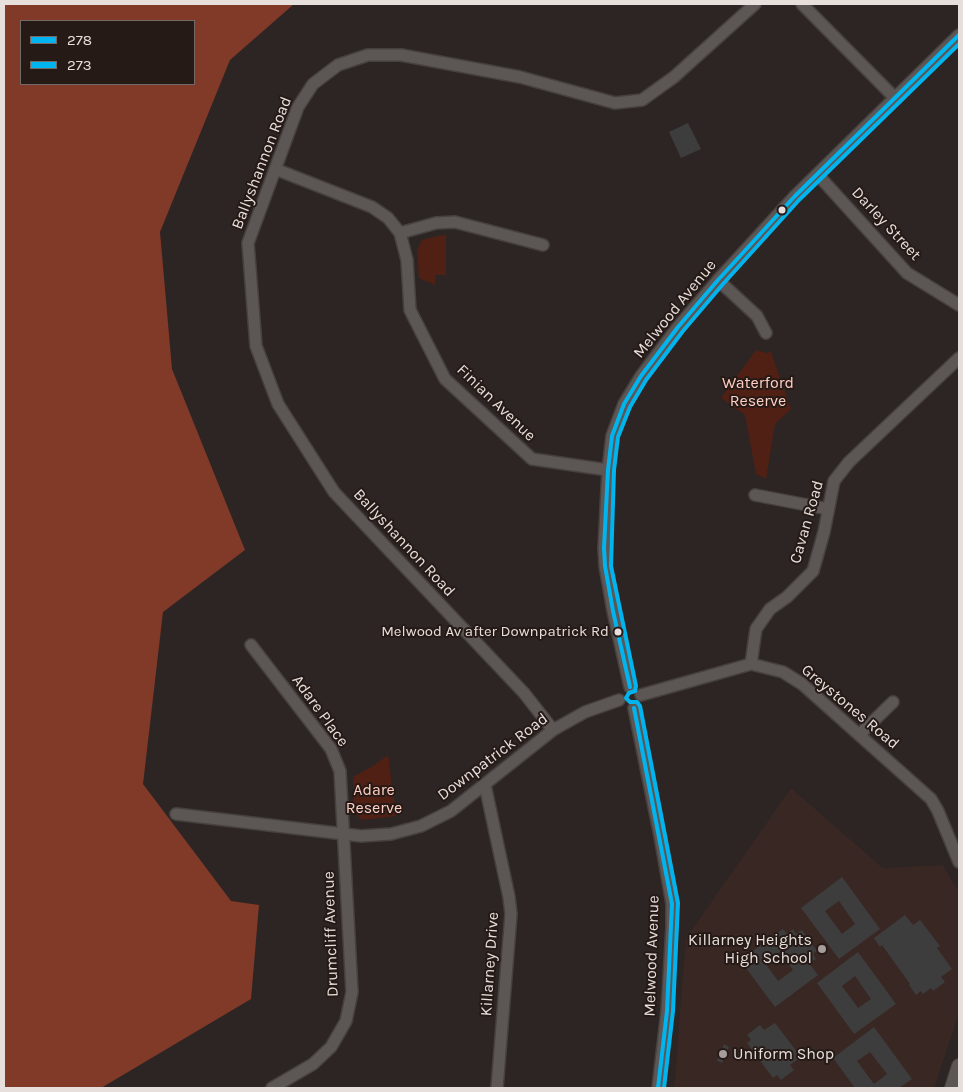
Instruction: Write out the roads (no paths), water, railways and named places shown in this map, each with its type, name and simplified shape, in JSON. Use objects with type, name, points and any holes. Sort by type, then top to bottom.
[{"type":"street","name":"Ballyshannon Road","points":[[553,730],[524,693],[334,492],[278,404],[256,346],[248,243],[298,107],[313,84],[338,65],[368,55],[401,55],[520,77],[615,103],[642,100],[674,77],[755,4]]},
{"type":"street","points":[[802,4],[896,99]]},
{"type":"street","name":"Melwood Avenue","points":[[630,687],[605,566],[608,470],[612,436],[624,404],[641,376],[672,334],[718,280],[795,196],[896,99],[959,35]]},
{"type":"street","name":"Finian Avenue","points":[[275,169],[372,207],[388,218],[400,233],[407,260],[410,310],[445,379],[532,459],[608,470]]},
{"type":"street","name":"Darley Street","points":[[818,175],[907,273],[959,306]]},
{"type":"street","points":[[400,233],[436,223],[455,222],[543,245]]},
{"type":"street","points":[[718,280],[757,316],[766,333]]},
{"type":"street","name":"Cavan Road","points":[[751,664],[756,628],[770,609],[787,597],[813,570],[824,532],[834,481],[849,462],[959,358]]},
{"type":"street","points":[[755,495],[828,510]]},
{"type":"street","name":"Adare Place","points":[[252,645],[331,750],[340,771],[344,834]]},
{"type":"street","name":"Greystones Road","points":[[641,694],[751,664],[783,672],[802,684],[931,799],[938,811],[959,862]]},
{"type":"street","points":[[626,687],[630,687],[637,689],[641,694],[639,704],[634,708],[627,708],[619,700],[620,692],[626,687]]},
{"type":"street","name":"Downpatrick Road","points":[[176,814],[361,836],[391,834],[421,826],[451,811],[553,730],[585,712],[619,700]]},
{"type":"street","points":[[859,735],[893,702]]},
{"type":"street","name":"Melwood Avenue","points":[[634,708],[672,904],[667,1011],[658,1088]]},
{"type":"street","name":"Killarney Drive","points":[[485,785],[511,914],[497,1088]]},
{"type":"street","name":"Drumcliff Avenue","points":[[272,1088],[313,1064],[332,1047],[346,1021],[352,992],[344,834]]},
{"type":"street","points":[[952,1088],[959,1066]]},
{"type":"place","name":"Melwood Av after Downpatrick Rd","points":[[618,632]]},
{"type":"place","name":"Killarney Heights High School","points":[[822,949]]},
{"type":"place","name":"Uniform Shop","points":[[723,1054]]},
{"type":"park label","name":"Waterford Reserve","points":[[758,392]]},
{"type":"park label","name":"Adare Reserve","points":[[374,799]]}]
